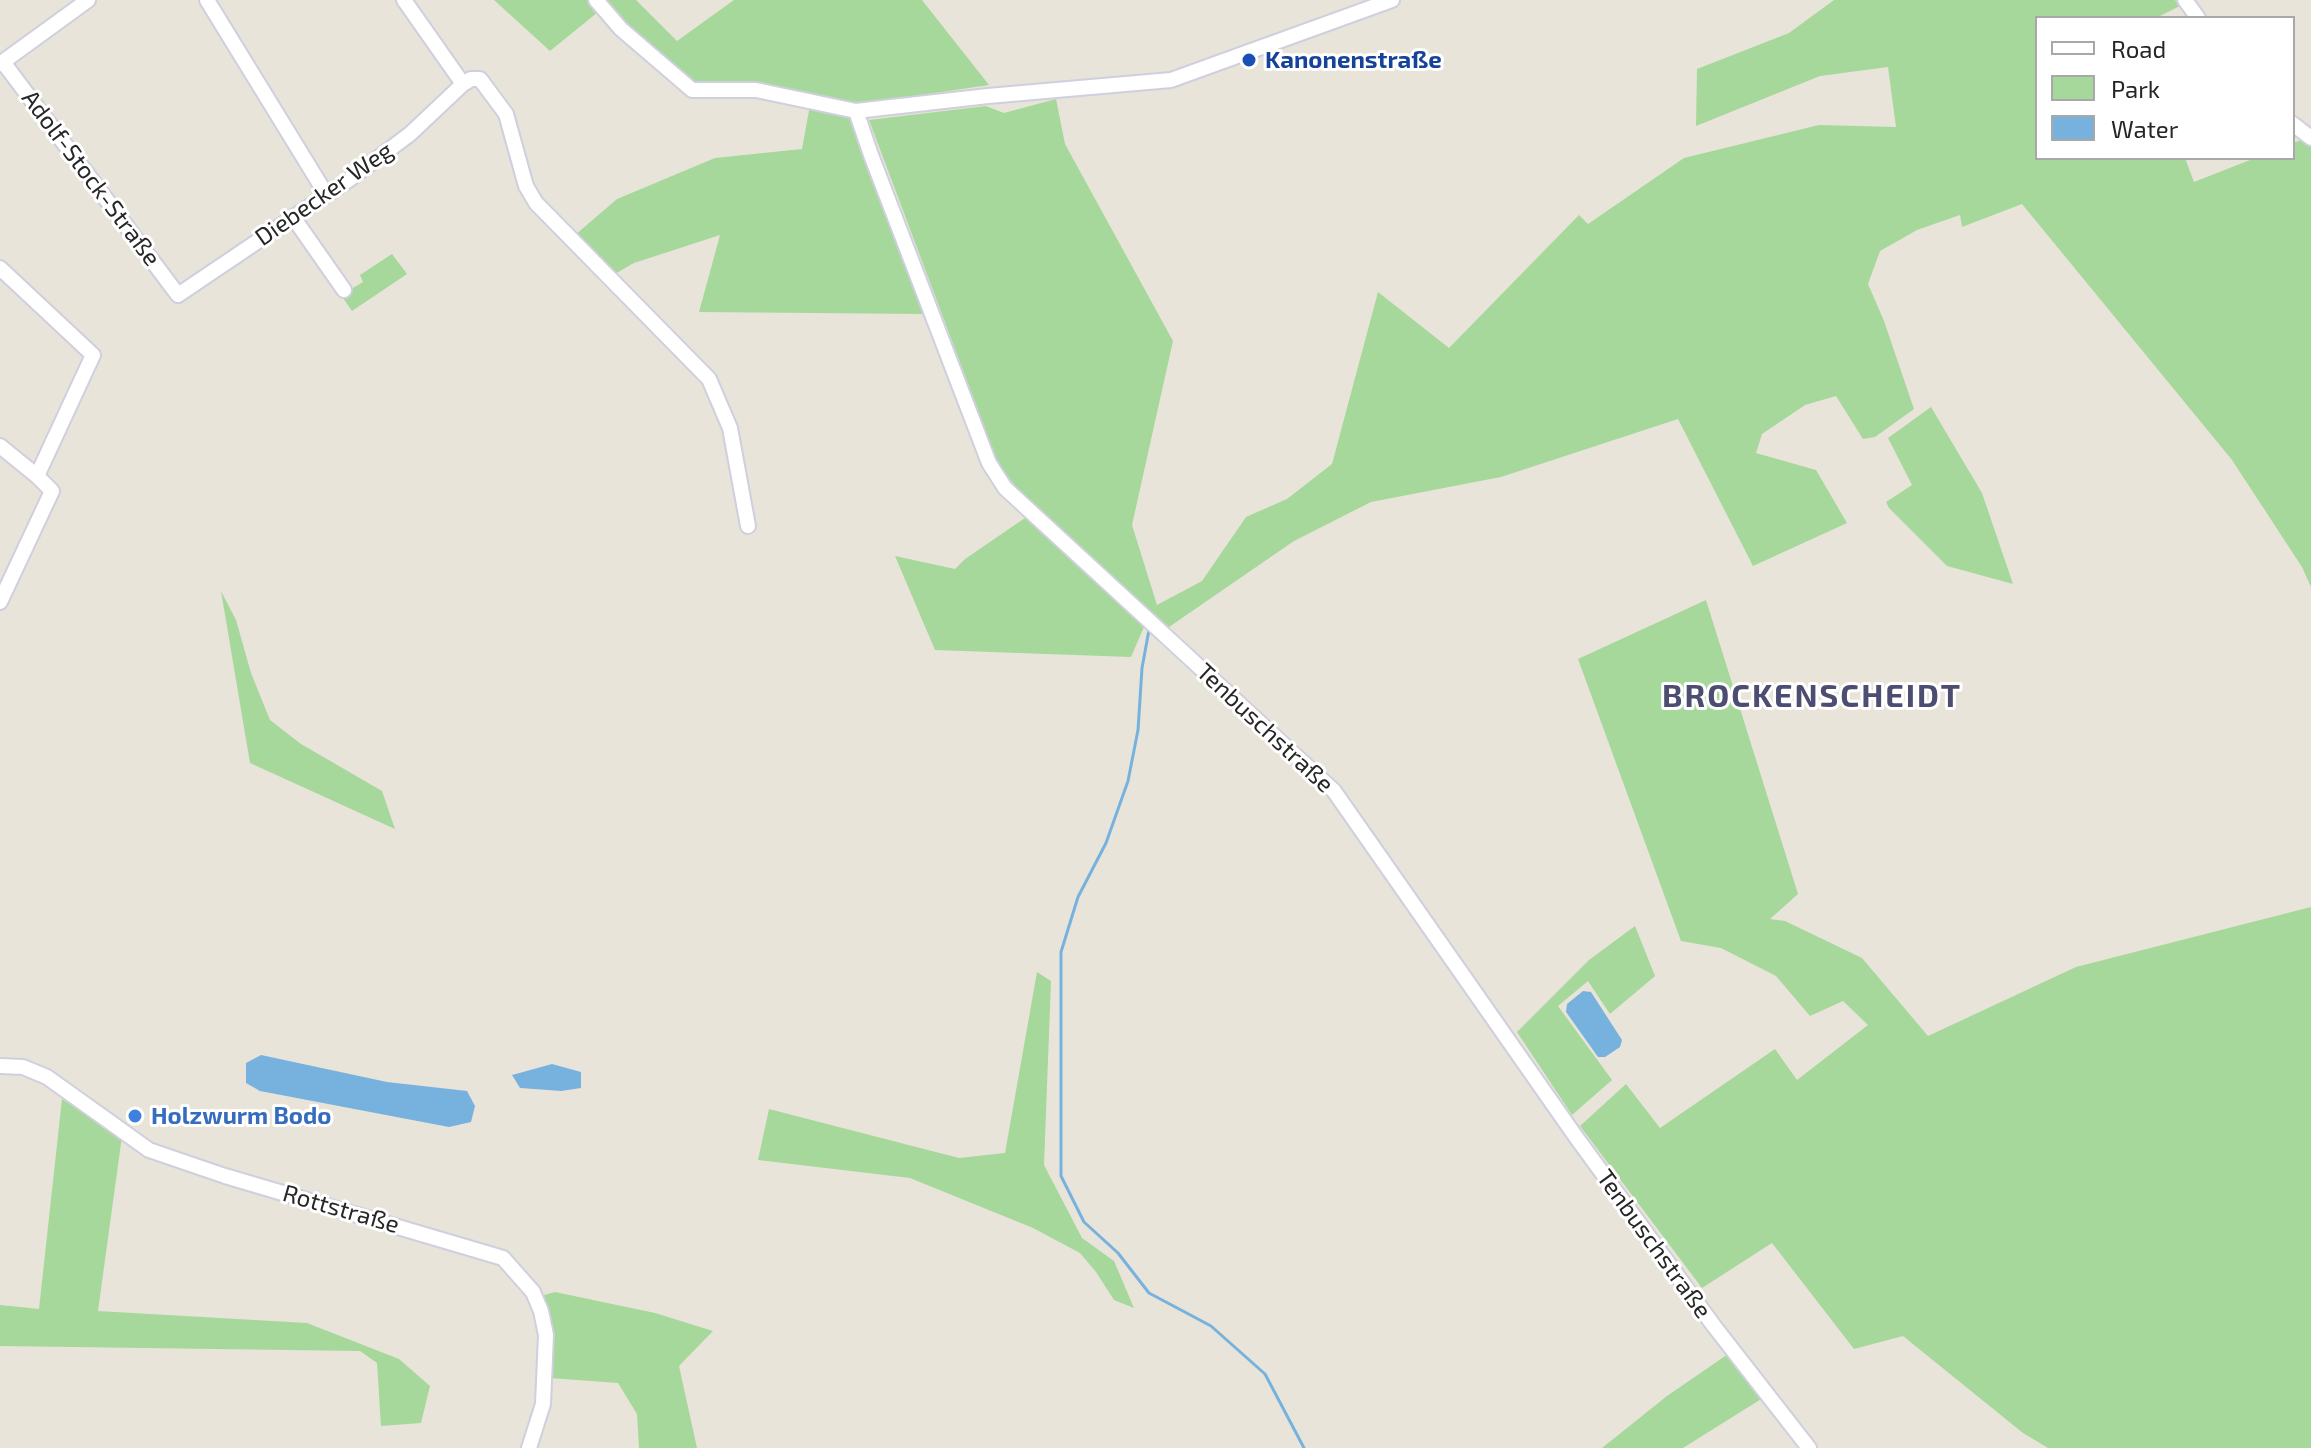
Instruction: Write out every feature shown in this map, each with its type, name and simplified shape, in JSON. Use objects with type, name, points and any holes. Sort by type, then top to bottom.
[{"type":"street","points":[[2,63],[88,0]]},
{"type":"street","points":[[207,0],[326,194]]},
{"type":"street","points":[[404,0],[463,84],[471,79],[480,79],[506,114],[526,186],[536,203],[709,379],[730,428],[748,526]]},
{"type":"street","points":[[596,0],[621,29],[692,90],[756,90],[856,111],[1171,80],[1392,0]]},
{"type":"street","name":"Adolf-Stock-Straße","points":[[2,63],[178,295]]},
{"type":"street","name":"Diebecker Weg","points":[[178,295],[410,134],[463,84]]},
{"type":"street","name":"Tenbuschstraße","points":[[856,111],[989,463],[1005,488],[1334,791],[1576,1137],[1714,1326],[1809,1448]]},
{"type":"street","points":[[2295,126],[2311,138]]},
{"type":"street","points":[[293,217],[344,290]]},
{"type":"street","points":[[0,268],[93,355],[37,476]]},
{"type":"street","points":[[0,446],[52,491],[0,602]]},
{"type":"street","name":"Rottstraße","points":[[0,1066],[23,1067],[47,1077],[149,1150],[225,1176],[503,1258],[533,1292],[546,1335],[543,1404],[529,1448]]},
{"type":"green space","points":[[494,0],[591,0],[598,12],[550,51]]},
{"type":"green space","points":[[604,0],[636,0],[677,41],[734,0],[922,0],[989,85],[855,105],[748,83],[686,81]]},
{"type":"green space","points":[[1834,0],[2175,0],[2180,6],[2160,16],[2035,16],[2035,160],[2186,160],[2194,182],[2250,160],[2295,160],[2295,142],[2301,140],[2311,146],[2311,587],[2302,567],[2232,460],[2022,204],[1962,227],[1960,215],[1917,230],[1880,251],[1868,284],[1914,409],[1875,437],[1863,439],[1836,396],[1805,405],[1762,434],[1756,453],[1816,470],[1847,523],[1753,566],[1678,419],[1501,477],[1371,502],[1294,541],[1169,627],[1026,499],[999,466],[869,120],[986,106],[1004,113],[1056,99],[1065,144],[1173,341],[1132,525],[1157,605],[1202,581],[1246,517],[1287,499],[1332,464],[1378,292],[1449,348],[1579,215],[1588,224],[1684,158],[1819,125],[1896,127],[1888,67],[1820,76],[1696,126],[1697,69],[1789,33]]},
{"type":"green space","points":[[810,105],[848,115],[924,314],[699,312],[720,235],[634,263],[613,275],[574,236],[617,199],[715,158],[802,149]]},
{"type":"green space","points":[[392,254],[407,274],[352,311],[341,295],[363,282],[360,275]]},
{"type":"green space","points":[[1931,407],[1982,493],[2013,584],[1947,566],[1886,502],[1912,485],[1888,438]]},
{"type":"green space","points":[[1025,518],[1144,627],[1131,657],[935,650],[895,556],[955,569]]},
{"type":"green space","points":[[221,591],[236,620],[251,673],[270,720],[301,744],[382,791],[395,829],[250,763]]},
{"type":"green space","points":[[1706,600],[1798,894],[1770,919],[1785,921],[1862,958],[1928,1036],[2076,967],[2311,907],[2311,1448],[2048,1448],[2023,1433],[1903,1336],[1854,1349],[1772,1243],[1702,1288],[1580,1126],[1626,1084],[1660,1128],[1775,1049],[1797,1080],[1868,1025],[1843,1001],[1810,1016],[1776,976],[1721,948],[1681,941],[1578,659]]},
{"type":"green space","points":[[1635,926],[1655,976],[1610,1014],[1588,981],[1558,1006],[1612,1080],[1572,1115],[1517,1032],[1589,960]]},
{"type":"green space","points":[[1037,972],[1051,981],[1044,1165],[1082,1238],[1114,1261],[1134,1308],[1114,1300],[1080,1253],[1033,1228],[910,1178],[758,1160],[769,1109],[959,1158],[1005,1153]]},
{"type":"green space","points":[[62,1099],[122,1136],[98,1311],[307,1323],[399,1359],[430,1386],[421,1423],[381,1426],[377,1363],[360,1351],[0,1346],[0,1305],[39,1309]]},
{"type":"green space","points":[[555,1292],[655,1313],[713,1331],[679,1366],[697,1448],[639,1448],[637,1414],[618,1383],[550,1378],[542,1302],[544,1295]]},
{"type":"green space","points":[[1731,1352],[1766,1396],[1683,1448],[1602,1448],[1667,1396]]},
{"type":"water","points":[[1583,991],[1591,992],[1622,1040],[1620,1047],[1605,1057],[1598,1057],[1566,1012],[1567,1004]]},
{"type":"water","points":[[261,1055],[387,1082],[467,1091],[475,1106],[471,1122],[449,1127],[260,1091],[246,1083],[246,1063]]},
{"type":"water","points":[[552,1064],[581,1072],[581,1088],[561,1091],[520,1088],[512,1075]]},
{"type":"waterway","points":[[1149,630],[1142,668],[1138,730],[1128,781],[1106,843],[1078,897],[1061,952],[1061,1176],[1084,1222],[1118,1253],[1149,1293],[1211,1326],[1265,1374],[1304,1448]]},
{"type":"place","name":"Kanonenstraße","points":[[1249,60]]},
{"type":"place","name":"Holzwurm Bodo","points":[[135,1116]]},
{"type":"district","name":"BROCKENSCHEIDT","points":[[1812,696]]}]
